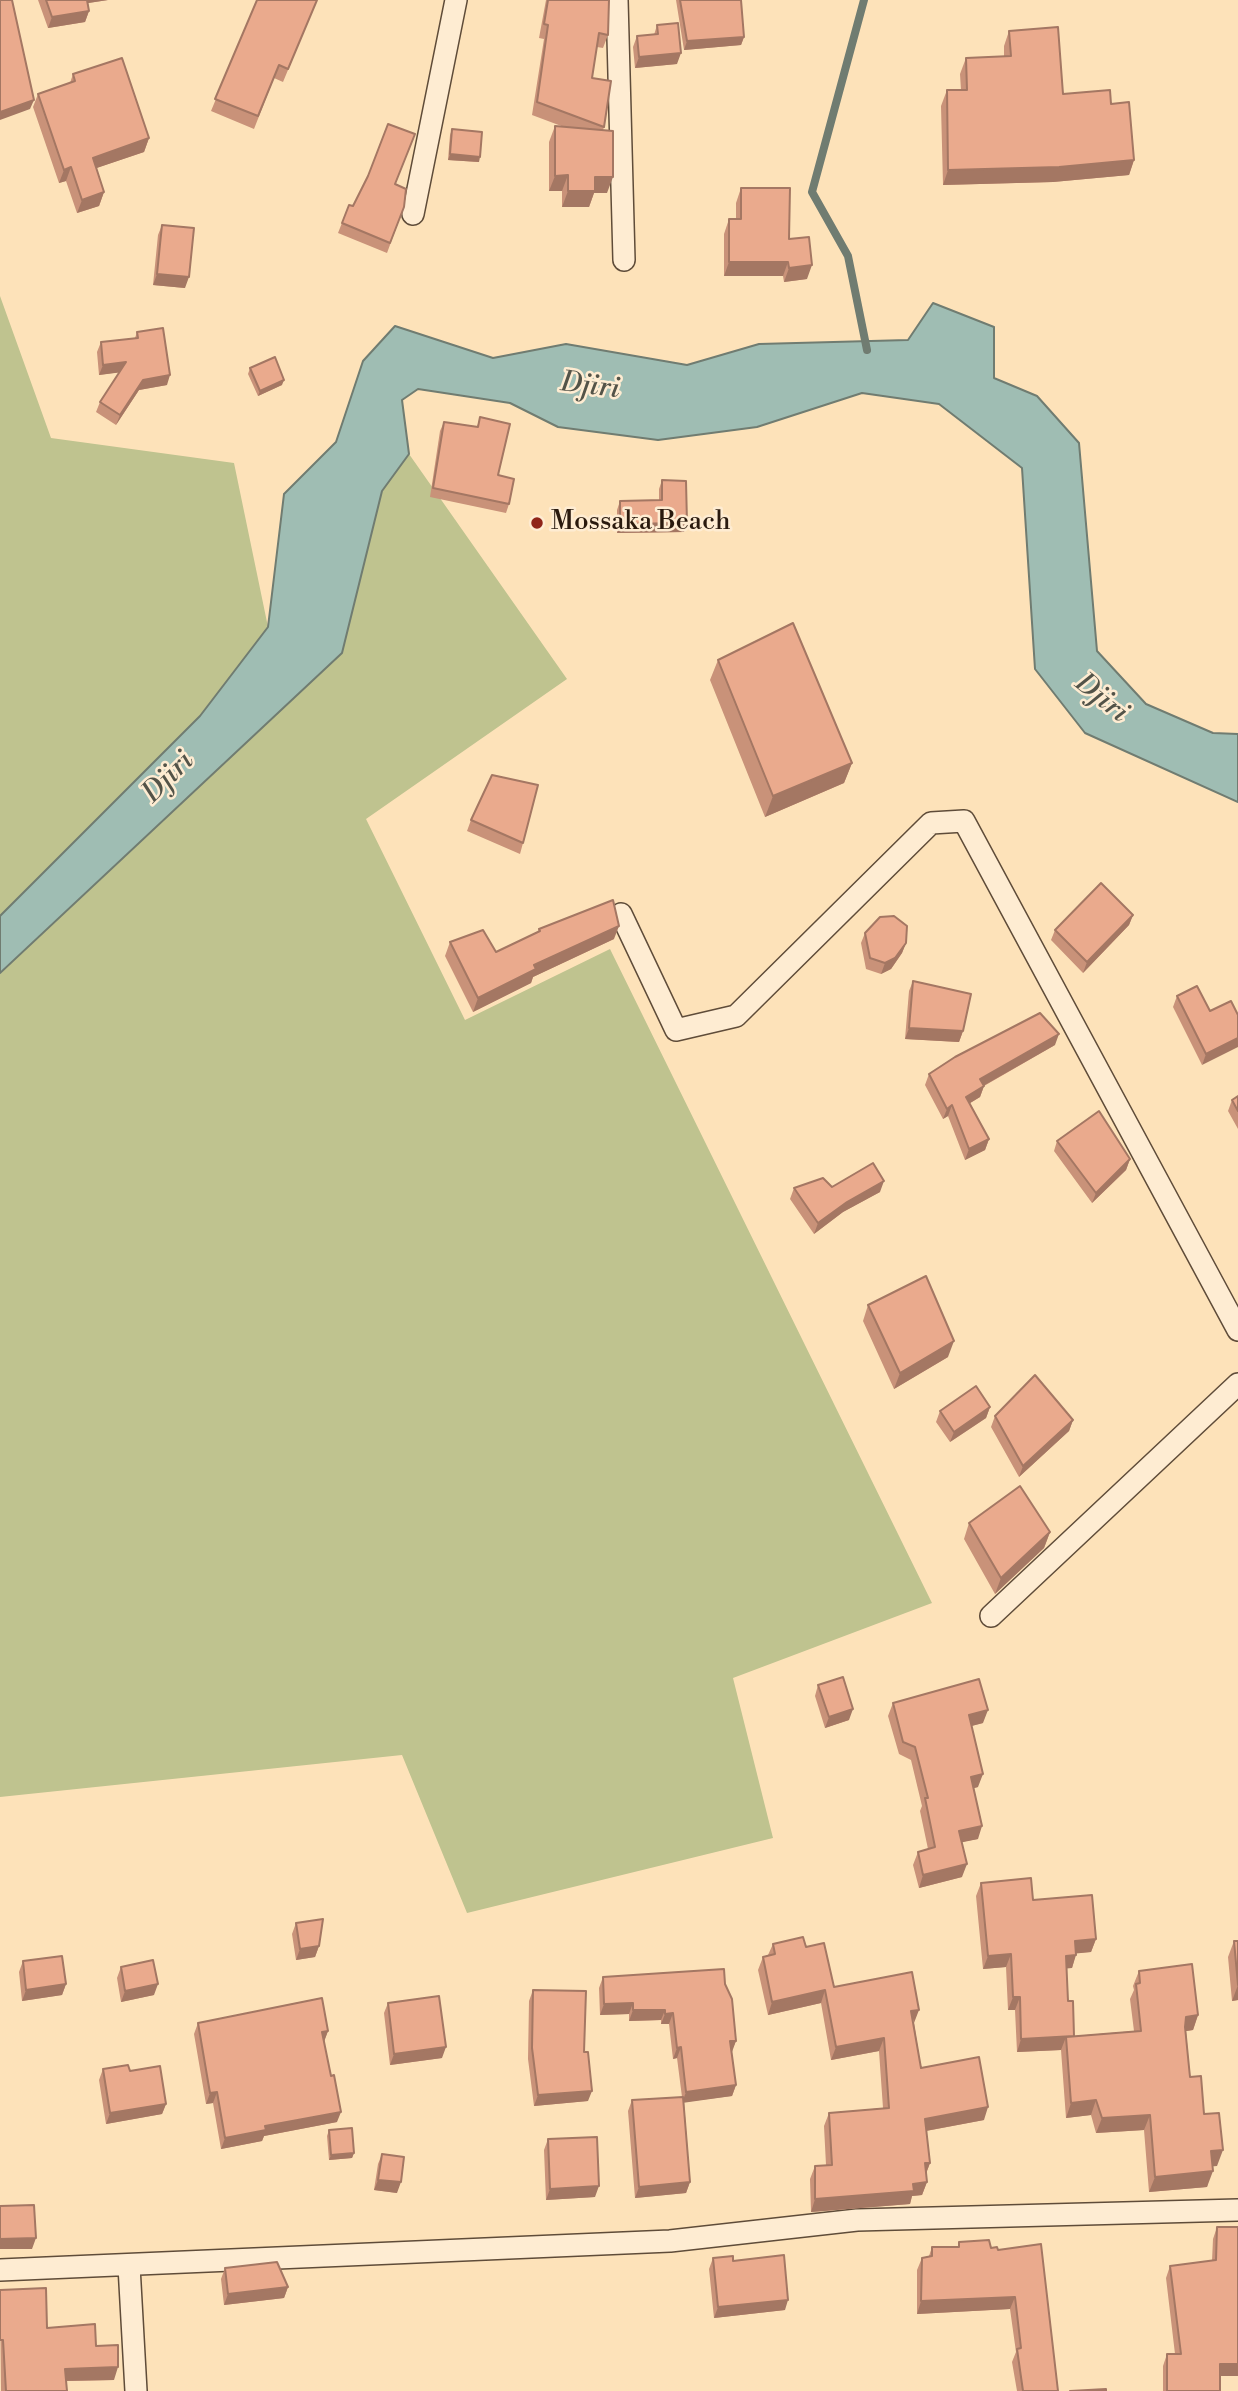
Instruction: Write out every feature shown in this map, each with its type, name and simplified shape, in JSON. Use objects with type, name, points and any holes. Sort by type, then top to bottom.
[{"type":"street","points":[[413,214],[456,0]]},
{"type":"street","points":[[617,0],[624,260]]},
{"type":"street","points":[[621,914],[676,1030],[736,1016],[931,823],[964,821],[1238,1330]]},
{"type":"street","points":[[990,1616],[1238,1384]]},
{"type":"street","points":[[0,2270],[670,2241],[858,2220],[1238,2210]]},
{"type":"street","points":[[129,2266],[136,2391]]},
{"type":"green space","points":[[0,296],[51,438],[234,463],[268,627],[200,716],[0,916]]},
{"type":"green space","points":[[409,454],[567,679],[366,819],[465,1020],[610,949],[932,1603],[733,1678],[773,1838],[467,1913],[402,1755],[0,1797],[0,973],[342,653],[382,491]]},
{"type":"water","name":"Djiri","points":[[933,303],[994,327],[994,378],[1037,396],[1079,443],[1097,651],[1146,704],[1213,733],[1238,734],[1238,802],[1085,733],[1035,669],[1022,468],[939,404],[862,393],[757,427],[658,440],[558,427],[510,403],[418,389],[402,400],[409,454],[382,491],[342,653],[0,973],[0,916],[200,716],[268,627],[284,494],[336,442],[363,361],[395,326],[493,358],[566,344],[687,365],[759,344],[908,340]]},
{"type":"building","points":[[0,0],[12,0],[34,100],[0,112]]},
{"type":"building","points":[[46,0],[87,0],[89,11],[52,17]]},
{"type":"building","points":[[257,0],[317,0],[288,69],[279,65],[258,116],[215,99]]},
{"type":"building","points":[[548,0],[609,0],[608,35],[599,33],[592,78],[611,81],[604,127],[537,102],[548,25],[544,24]]},
{"type":"building","points":[[680,0],[741,0],[744,37],[687,41]]},
{"type":"building","points":[[678,23],[681,53],[639,57],[637,36],[658,34],[657,25]]},
{"type":"building","points":[[1058,27],[1063,94],[1110,90],[1111,104],[1129,102],[1134,160],[1059,167],[948,170],[947,90],[967,90],[966,58],[1011,56],[1009,31]]},
{"type":"building","points":[[122,58],[149,138],[93,158],[104,192],[82,200],[71,167],[64,170],[38,94],[75,81],[73,74]]},
{"type":"building","points":[[388,124],[415,134],[395,184],[406,189],[404,207],[390,243],[342,223],[349,205],[353,206],[368,176]]},
{"type":"building","points":[[555,126],[613,131],[613,177],[595,177],[595,191],[568,191],[568,175],[555,176]]},
{"type":"building","points":[[452,129],[482,132],[480,157],[450,154]]},
{"type":"building","points":[[741,188],[790,188],[789,239],[809,237],[812,265],[789,268],[788,262],[729,262],[729,219],[741,219]]},
{"type":"building","points":[[162,225],[194,228],[189,277],[157,274]]},
{"type":"building","points":[[163,328],[170,375],[143,380],[120,415],[100,402],[126,362],[103,365],[101,342],[138,338],[137,332]]},
{"type":"building","points":[[275,357],[284,380],[260,391],[250,368]]},
{"type":"building","points":[[480,417],[510,424],[498,475],[514,479],[509,504],[433,488],[444,422],[478,427]]},
{"type":"building","points":[[662,480],[686,481],[687,523],[620,524],[620,501],[662,500]]},
{"type":"building","points":[[793,623],[852,763],[773,796],[718,660]]},
{"type":"building","points":[[492,775],[538,785],[523,843],[471,820]]},
{"type":"building","points":[[1101,883],[1133,915],[1087,962],[1055,930]]},
{"type":"building","points":[[613,900],[619,926],[534,965],[536,969],[478,998],[450,942],[483,930],[496,952],[540,931],[539,929]]},
{"type":"building","points":[[894,916],[907,926],[906,943],[895,958],[885,963],[870,958],[865,933],[880,917]]},
{"type":"building","points":[[913,981],[971,994],[963,1031],[909,1028]]},
{"type":"building","points":[[1197,986],[1210,1011],[1231,1001],[1238,1015],[1238,1038],[1206,1054],[1177,996]]},
{"type":"building","points":[[1040,1013],[1059,1034],[980,1079],[984,1086],[966,1097],[989,1139],[969,1149],[952,1105],[947,1109],[929,1074],[955,1057]]},
{"type":"building","points":[[1238,1096],[1238,1111],[1232,1100]]},
{"type":"building","points":[[1099,1111],[1130,1159],[1096,1193],[1057,1141]]},
{"type":"building","points":[[873,1163],[884,1181],[847,1202],[818,1223],[794,1188],[823,1178],[832,1187]]},
{"type":"building","points":[[926,1276],[954,1341],[900,1373],[868,1305]]},
{"type":"building","points":[[1035,1375],[1073,1420],[1023,1466],[995,1416]]},
{"type":"building","points":[[976,1386],[990,1407],[954,1432],[940,1411]]},
{"type":"building","points":[[1020,1486],[1050,1532],[1001,1578],[969,1523]]},
{"type":"building","points":[[843,1677],[853,1709],[829,1717],[818,1685]]},
{"type":"building","points":[[979,1679],[988,1710],[969,1715],[983,1774],[971,1777],[982,1826],[959,1831],[967,1864],[923,1875],[918,1852],[935,1847],[925,1798],[928,1798],[915,1747],[903,1742],[893,1703]]},
{"type":"building","points":[[1031,1878],[1033,1900],[1092,1895],[1096,1939],[1075,1941],[1076,1955],[1066,1956],[1068,2001],[1073,2001],[1074,2036],[1021,2039],[1020,1997],[1013,1997],[1011,1954],[988,1956],[981,1883]]},
{"type":"building","points":[[323,1919],[319,1946],[300,1949],[296,1923]]},
{"type":"building","points":[[803,1937],[806,1947],[824,1943],[834,1987],[912,1972],[919,2010],[911,2011],[921,2068],[979,2057],[988,2107],[925,2119],[930,2163],[925,2163],[927,2182],[913,2184],[914,2191],[815,2199],[815,2166],[832,2165],[829,2113],[889,2108],[884,2038],[836,2047],[825,1990],[772,2002],[763,1957],[775,1954],[773,1944]]},
{"type":"building","points":[[1234,1941],[1238,1941],[1238,1985]]},
{"type":"building","points":[[62,1956],[66,1984],[26,1990],[23,1961]]},
{"type":"building","points":[[153,1960],[158,1984],[125,1991],[121,1967]]},
{"type":"building","points":[[1192,1964],[1198,2015],[1186,2017],[1190,2077],[1201,2076],[1204,2114],[1219,2113],[1223,2150],[1211,2151],[1213,2171],[1155,2177],[1150,2115],[1102,2118],[1096,2100],[1071,2103],[1066,2037],[1141,2031],[1136,1984],[1140,1983],[1139,1971]]},
{"type":"building","points":[[724,1969],[725,1984],[732,1999],[736,2041],[730,2041],[736,2085],[686,2092],[681,2047],[677,2048],[673,2013],[665,2014],[665,2010],[633,2010],[633,2003],[604,2004],[603,1977]]},
{"type":"building","points":[[533,1990],[586,1991],[584,2052],[588,2052],[592,2091],[538,2095],[532,2048]]},
{"type":"building","points":[[439,1996],[446,2047],[394,2054],[388,2003]]},
{"type":"building","points":[[322,1998],[328,2031],[322,2032],[341,2112],[265,2126],[266,2130],[225,2138],[217,2092],[210,2093],[198,2023]]},
{"type":"building","points":[[128,2065],[130,2071],[160,2066],[166,2104],[110,2113],[103,2069]]},
{"type":"building","points":[[683,2097],[690,2182],[639,2187],[632,2100]]},
{"type":"building","points":[[352,2128],[354,2153],[331,2155],[329,2130]]},
{"type":"building","points":[[597,2137],[599,2186],[550,2189],[548,2139]]},
{"type":"building","points":[[382,2154],[404,2157],[401,2182],[378,2180]]},
{"type":"building","points":[[34,2205],[36,2238],[0,2239],[0,2206]]},
{"type":"building","points":[[1217,2227],[1238,2227],[1238,2364],[1220,2364],[1220,2391],[1167,2391],[1167,2354],[1181,2354],[1170,2266],[1216,2260]]},
{"type":"building","points":[[989,2240],[991,2248],[997,2247],[998,2250],[1041,2244],[1058,2391],[1023,2391],[1017,2349],[1021,2348],[1015,2297],[921,2301],[922,2258],[932,2256],[932,2247],[959,2247],[959,2242]]},
{"type":"building","points":[[784,2255],[788,2300],[718,2307],[713,2258],[733,2256],[733,2261]]},
{"type":"building","points":[[277,2262],[288,2287],[228,2294],[225,2268]]},
{"type":"building","points":[[46,2288],[47,2328],[95,2324],[96,2346],[118,2345],[118,2367],[65,2369],[67,2391],[6,2391],[3,2340],[0,2340],[0,2290]]},
{"type":"building","points":[[1106,2389],[1106,2391],[1070,2391]]},
{"type":"waterway","points":[[864,0],[812,192],[848,256],[867,350]]},
{"type":"place","name":"Mossaka Beach","points":[[537,523]]}]
